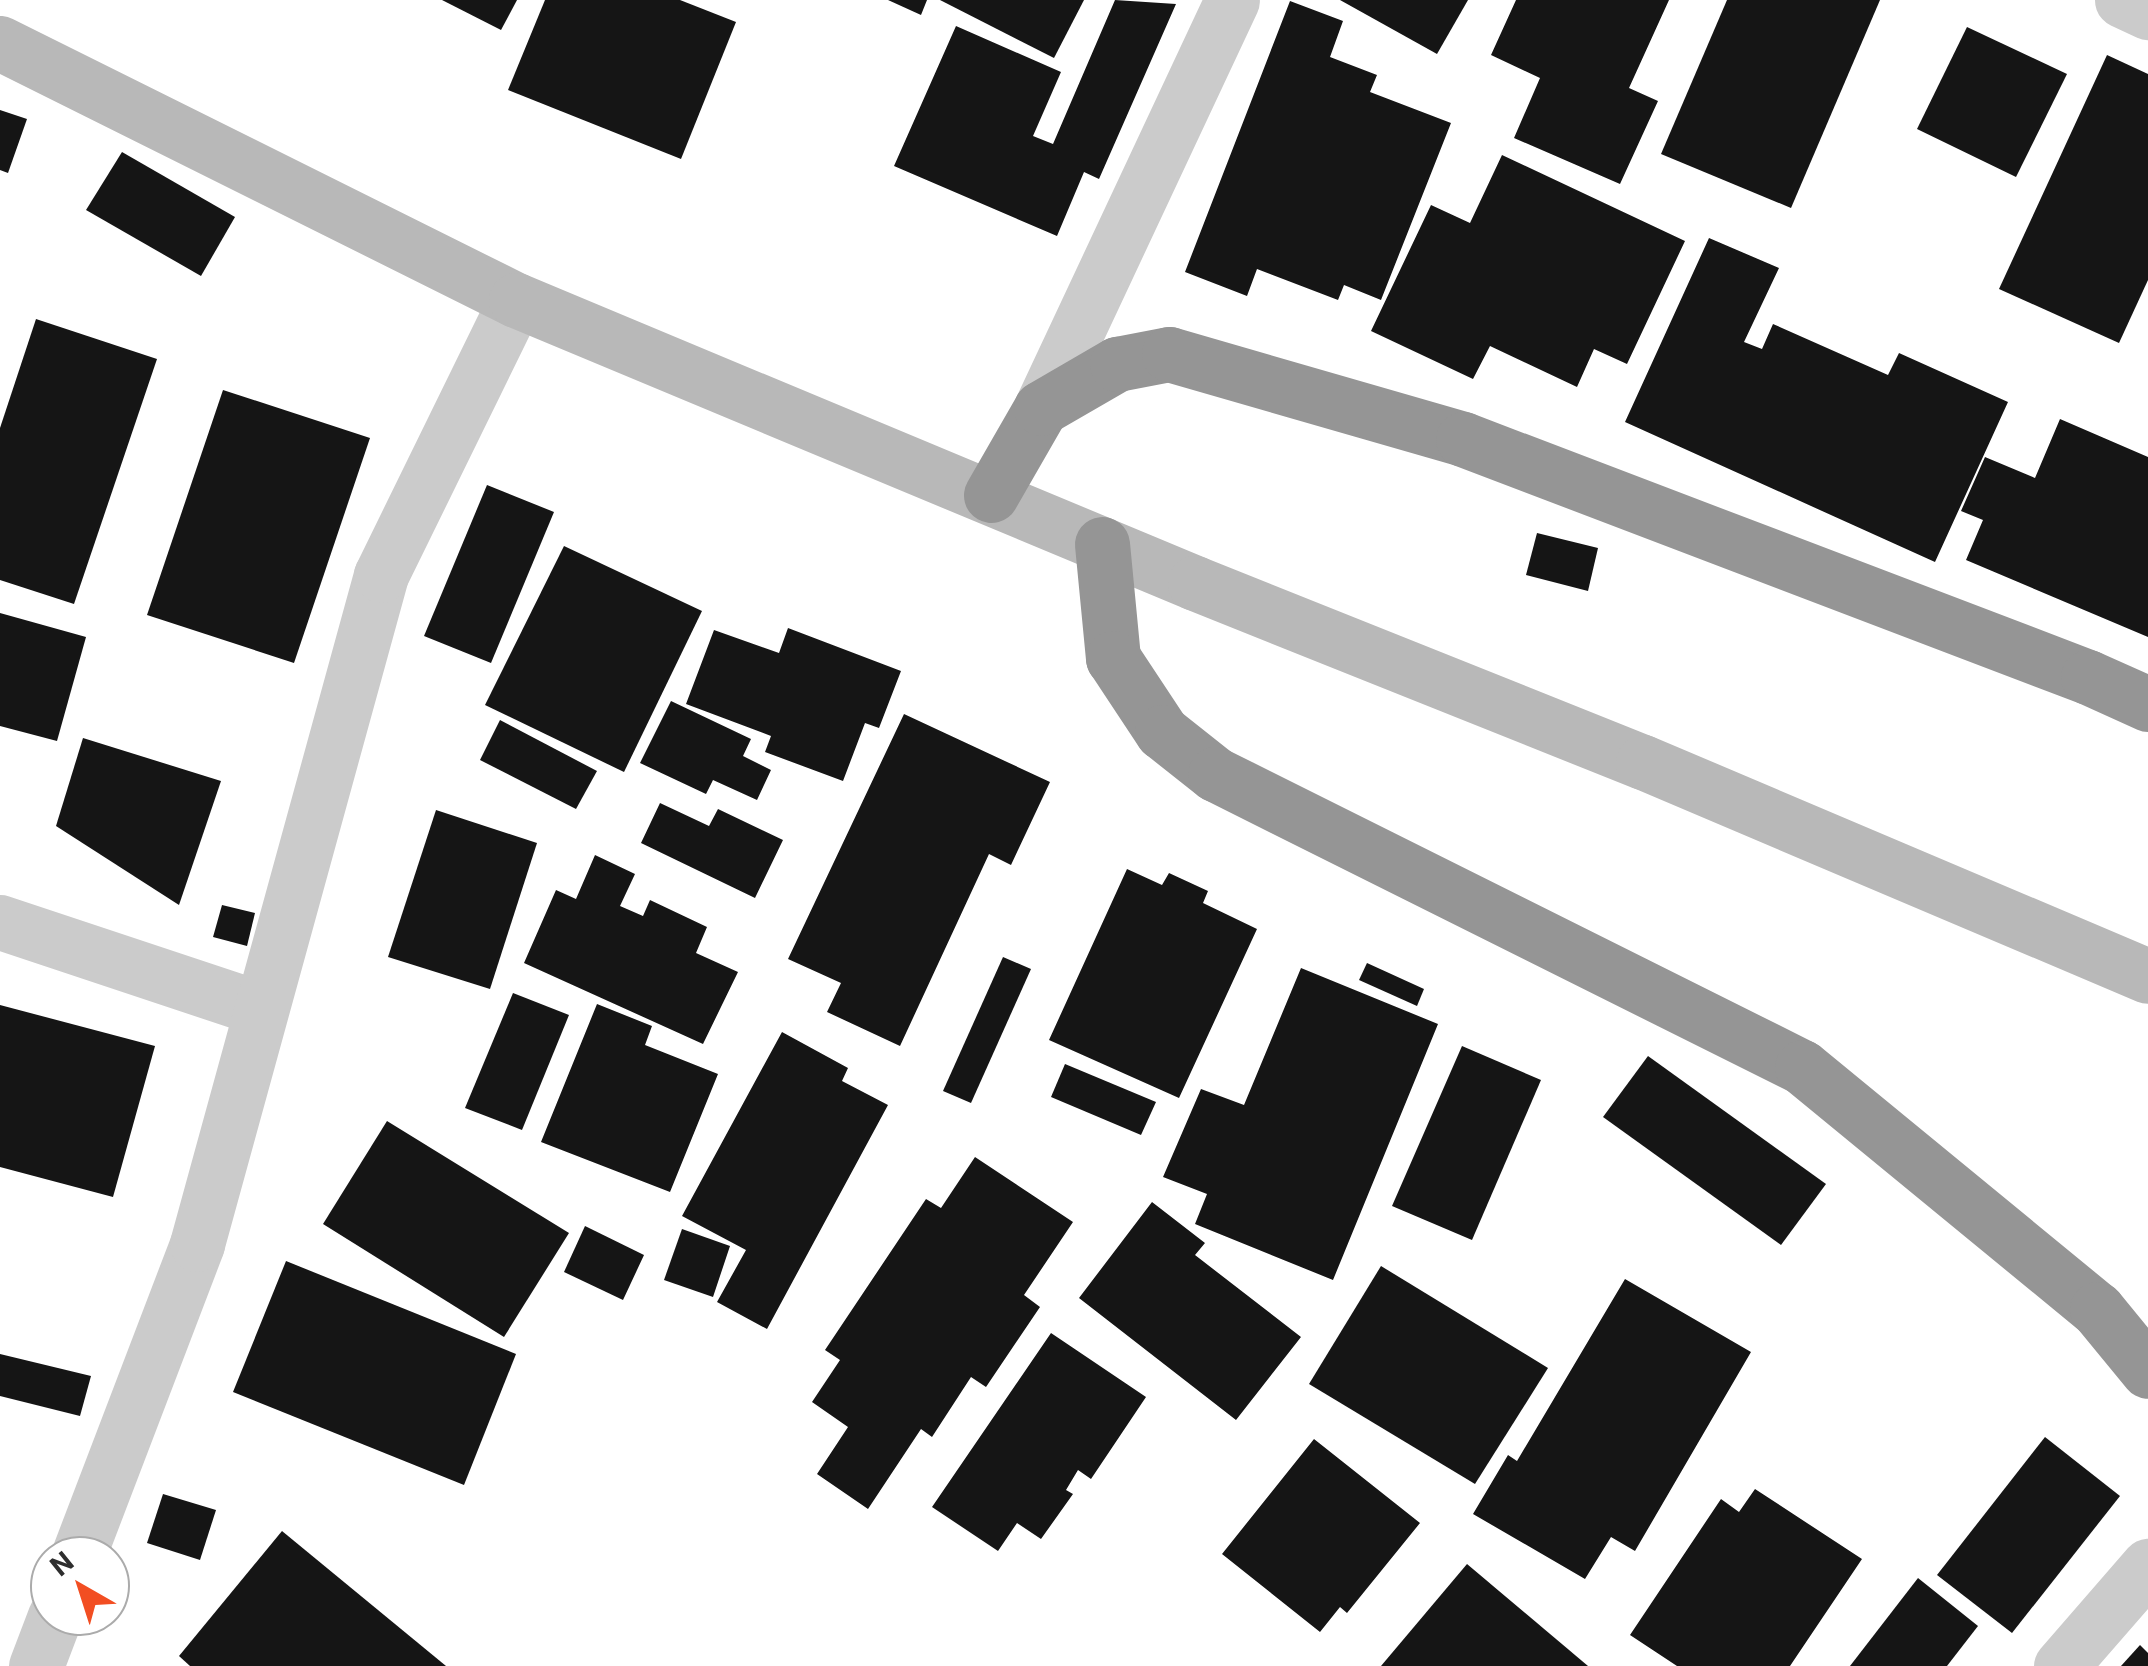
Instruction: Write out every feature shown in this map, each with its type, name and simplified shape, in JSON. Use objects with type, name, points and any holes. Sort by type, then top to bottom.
[{"type":"highway","points":[[991,495],[1042,408],[1117,364],[1169,354],[1462,440],[2088,677],[2148,704]]},
{"type":"highway","points":[[1102,544],[1113,658],[1162,732],[1216,774],[1802,1067],[2097,1309],[2148,1371]]},
{"type":"main road","points":[[0,43],[516,300],[1102,544],[1643,762],[2148,976]]},
{"type":"street","points":[[1042,408],[1232,0]]},
{"type":"street","points":[[2122,0],[2148,12]]},
{"type":"street","points":[[86,1536],[197,1244],[381,574],[516,300]]},
{"type":"street","points":[[0,922],[259,1008]]},
{"type":"street","points":[[2061,1666],[2148,1566]]},
{"type":"street","points":[[36,1666],[47,1636]]},
{"type":"building","points":[[442,0],[517,0],[501,30]]},
{"type":"building","points":[[545,0],[680,0],[736,22],[681,159],[508,90]]},
{"type":"building","points":[[888,0],[927,0],[921,15]]},
{"type":"building","points":[[940,0],[1084,0],[1054,58]]},
{"type":"building","points":[[1115,0],[1176,4],[1099,179],[1084,172],[1057,236],[894,166],[956,26],[1061,72],[1033,136],[1053,144]]},
{"type":"building","points":[[1340,0],[1468,0],[1437,54]]},
{"type":"building","points":[[1516,0],[1669,0],[1629,88],[1658,101],[1620,184],[1514,138],[1540,78],[1491,55]]},
{"type":"building","points":[[1727,0],[1880,0],[1791,208],[1661,154]]},
{"type":"building","points":[[1290,1],[1343,21],[1330,57],[1377,75],[1370,92],[1451,123],[1381,300],[1344,285],[1338,300],[1257,269],[1247,296],[1185,272]]},
{"type":"building","points":[[1967,27],[2067,74],[2016,177],[1917,129]]},
{"type":"building","points":[[2107,55],[2148,74],[2148,280],[2119,343],[1999,289]]},
{"type":"building","points":[[0,110],[27,119],[8,173],[0,170]]},
{"type":"building","points":[[122,152],[235,217],[201,276],[86,210]]},
{"type":"building","points":[[1502,155],[1685,241],[1627,364],[1594,349],[1577,387],[1490,346],[1473,379],[1371,331],[1431,205],[1470,223]]},
{"type":"building","points":[[1709,238],[1779,268],[1744,342],[1762,349],[1773,324],[1888,375],[1899,353],[2008,402],[1935,562],[1625,422]]},
{"type":"building","points":[[36,319],[157,359],[74,604],[0,580],[0,428]]},
{"type":"building","points":[[223,390],[370,438],[294,663],[147,615]]},
{"type":"building","points":[[2060,419],[2148,457],[2148,637],[1966,560],[1983,520],[1961,511],[1985,457],[2035,478]]},
{"type":"building","points":[[487,485],[554,512],[491,663],[424,636]]},
{"type":"building","points":[[1537,533],[1598,548],[1588,591],[1526,575]]},
{"type":"building","points":[[564,546],[702,611],[624,772],[485,705]]},
{"type":"building","points":[[0,613],[86,637],[57,741],[0,726]]},
{"type":"building","points":[[788,628],[901,671],[879,728],[865,723],[843,781],[765,752],[771,736],[686,704],[714,630],[779,653]]},
{"type":"building","points":[[671,701],[751,739],[743,756],[771,770],[757,800],[713,780],[706,794],[640,763]]},
{"type":"building","points":[[904,714],[1050,782],[1011,865],[989,854],[900,1046],[827,1012],[841,983],[788,959]]},
{"type":"building","points":[[500,720],[597,771],[576,809],[480,760]]},
{"type":"building","points":[[83,738],[221,781],[179,905],[56,826]]},
{"type":"building","points":[[660,803],[709,826],[718,809],[783,840],[755,898],[641,843]]},
{"type":"building","points":[[436,810],[537,843],[490,989],[388,957]]},
{"type":"building","points":[[595,855],[635,874],[620,906],[643,916],[650,900],[707,927],[696,953],[738,972],[703,1044],[524,963],[556,890],[576,899]]},
{"type":"building","points":[[1127,869],[1162,885],[1169,873],[1208,891],[1203,903],[1257,929],[1179,1098],[1049,1040]]},
{"type":"building","points":[[222,905],[255,913],[247,946],[213,937]]},
{"type":"building","points":[[1003,957],[1031,969],[971,1103],[943,1091]]},
{"type":"building","points":[[1367,963],[1424,989],[1417,1006],[1359,980]]},
{"type":"building","points":[[1301,968],[1438,1024],[1333,1280],[1195,1224],[1207,1194],[1163,1177],[1201,1089],[1244,1105]]},
{"type":"building","points":[[513,993],[569,1015],[522,1130],[465,1108]]},
{"type":"building","points":[[597,1004],[652,1026],[645,1045],[718,1074],[670,1192],[541,1142]]},
{"type":"building","points":[[0,1005],[155,1046],[113,1197],[0,1167]]},
{"type":"building","points":[[782,1032],[848,1068],[842,1081],[888,1105],[767,1329],[717,1302],[746,1250],[682,1216]]},
{"type":"building","points":[[1462,1046],[1541,1080],[1472,1240],[1392,1206]]},
{"type":"building","points":[[1648,1056],[1826,1184],[1781,1245],[1603,1117]]},
{"type":"building","points":[[1065,1064],[1156,1102],[1141,1135],[1051,1097]]},
{"type":"building","points":[[387,1121],[569,1233],[504,1337],[323,1224]]},
{"type":"building","points":[[975,1157],[1073,1222],[1024,1295],[1040,1307],[986,1387],[971,1377],[932,1437],[921,1429],[868,1509],[817,1474],[848,1427],[812,1402],[840,1360],[825,1350],[926,1199],[941,1208]]},
{"type":"building","points":[[1152,1202],[1205,1243],[1195,1255],[1301,1337],[1236,1420],[1079,1298]]},
{"type":"building","points":[[585,1226],[644,1255],[623,1300],[564,1272]]},
{"type":"building","points":[[682,1229],[730,1246],[713,1297],[664,1280]]},
{"type":"building","points":[[286,1261],[516,1354],[464,1485],[233,1392]]},
{"type":"building","points":[[1381,1266],[1548,1368],[1475,1484],[1309,1384]]},
{"type":"building","points":[[1625,1279],[1751,1352],[1635,1551],[1611,1537],[1585,1579],[1473,1514],[1508,1455],[1517,1461]]},
{"type":"building","points":[[1051,1333],[1146,1397],[1091,1479],[1078,1470],[1066,1490],[1073,1494],[1041,1539],[1017,1523],[998,1551],[932,1507]]},
{"type":"building","points":[[0,1354],[91,1376],[80,1416],[0,1396]]},
{"type":"building","points":[[2045,1437],[2120,1496],[2012,1633],[1937,1575]]},
{"type":"building","points":[[1314,1439],[1420,1523],[1347,1613],[1340,1607],[1320,1632],[1222,1554]]},
{"type":"building","points":[[1755,1489],[1862,1559],[1790,1666],[1677,1666],[1630,1635],[1721,1499],[1739,1512]]},
{"type":"building","points":[[163,1494],[216,1510],[200,1560],[147,1543]]},
{"type":"building","points":[[282,1531],[446,1666],[190,1666],[179,1656]]},
{"type":"building","points":[[1467,1564],[1588,1666],[1381,1666]]},
{"type":"building","points":[[1918,1578],[1978,1626],[1947,1666],[1850,1666]]},
{"type":"building","points":[[2140,1645],[2148,1653],[2148,1666],[2121,1666]]}]
